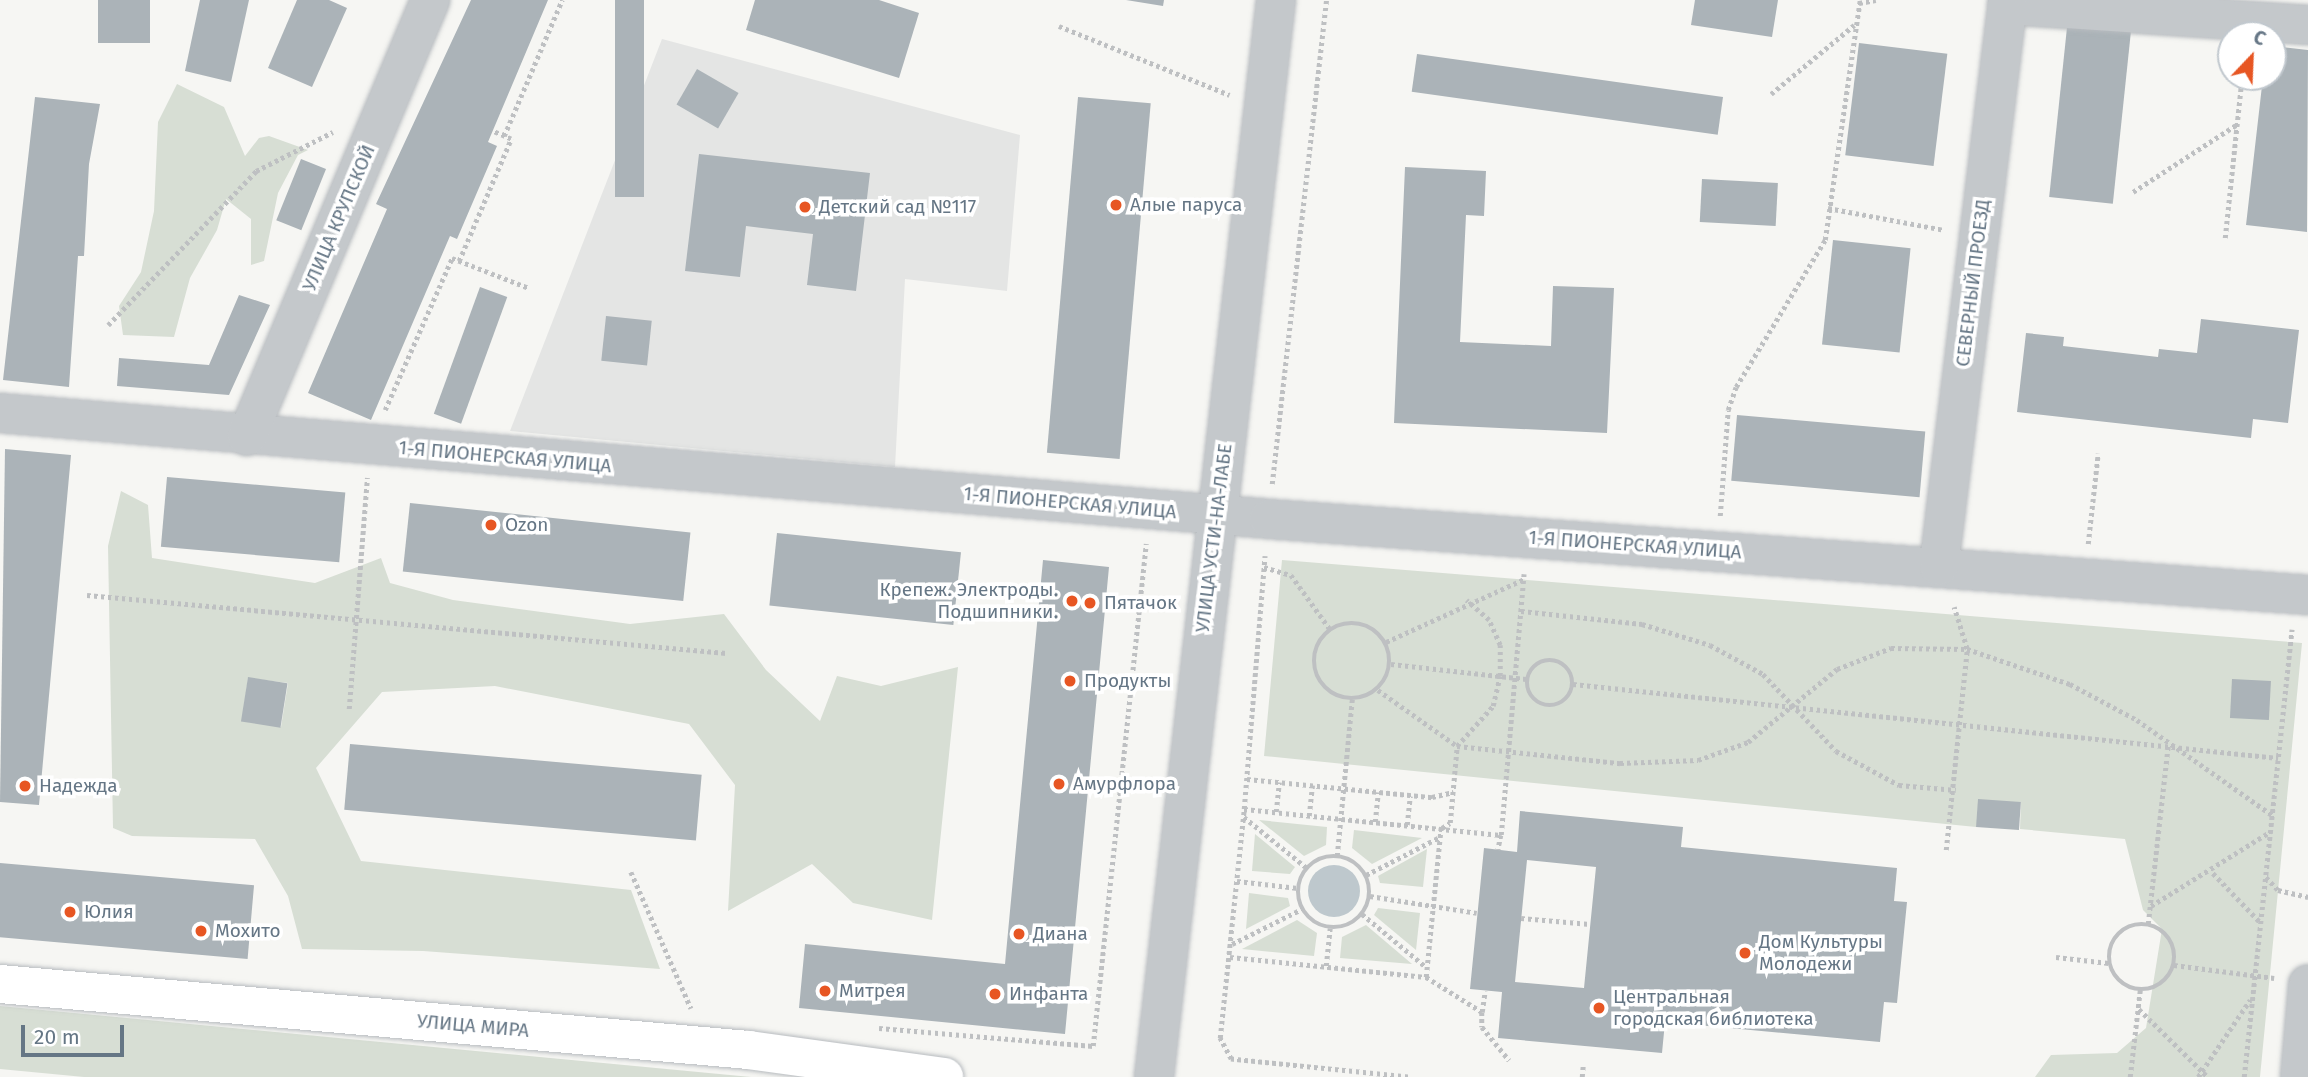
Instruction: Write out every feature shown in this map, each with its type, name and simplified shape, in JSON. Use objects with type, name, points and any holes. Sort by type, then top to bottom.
[{"type":"main road","name":"УЛИЦА МИРА","points":[[0,984],[748,1050],[944,1077]]},
{"type":"street","name":"УЛИЦА КРУПСКОЙ","points":[[247,436],[430,0]]},
{"type":"street","name":"УЛИЦА УСТИ-НА-ЛАБЕ","points":[[1154,1077],[1276,0]]},
{"type":"street","points":[[2007,2],[2308,25]]},
{"type":"street","name":"СЕВЕРНЫЙ ПРОЕЗД","points":[[1939,566],[2007,2]]},
{"type":"street","name":"1-Я ПИОНЕРСКАЯ УЛИЦА","points":[[0,413],[247,436],[1218,515],[1939,566],[2302,595]]},
{"type":"street","points":[[2300,1077],[2308,984]]},
{"type":"path","points":[[504,136],[562,0]]},
{"type":"path","points":[[1326,0],[1264,567],[1247,779],[1220,1038],[1231,1059],[1408,1077]]},
{"type":"path","points":[[1718,550],[1728,410],[1825,240],[1859,1],[1875,0]]},
{"type":"path","points":[[1771,94],[1856,24]]},
{"type":"path","points":[[1059,26],[1264,109]]},
{"type":"path","points":[[2225,237],[2241,91]]},
{"type":"path","points":[[2133,192],[2237,124]]},
{"type":"path","points":[[108,325],[256,171],[344,126]]},
{"type":"path","points":[[459,261],[511,139],[492,131]]},
{"type":"path","points":[[1829,208],[1958,233]]},
{"type":"path","points":[[349,709],[369,446],[452,258],[529,288]]},
{"type":"path","points":[[2087,553],[2098,454]]},
{"type":"path","points":[[1093,1046],[1150,509]]},
{"type":"path","points":[[1498,850],[1529,537]]},
{"type":"path","points":[[1939,566],[1967,649],[1956,790],[1946,850]]},
{"type":"path","points":[[1264,567],[1291,575],[1331,629]]},
{"type":"path","points":[[1386,642],[1465,600],[1524,579]]},
{"type":"path","points":[[87,595],[356,617],[726,653]]},
{"type":"path","points":[[2244,1077],[2278,758],[2302,595]]},
{"type":"path","points":[[1441,828],[1450,823],[1457,746],[1493,706],[1500,676],[1500,645],[1489,620],[1465,600]]},
{"type":"path","points":[[1521,611],[1642,624],[1710,645],[1763,674],[1836,751],[1899,785],[1956,790]]},
{"type":"path","points":[[1361,623],[1386,642],[1391,664],[1378,690],[1352,699],[1326,690],[1314,666],[1315,652],[1331,629],[1361,623]]},
{"type":"path","points":[[1378,690],[1457,746],[1619,763],[1698,760],[1748,742],[1796,707],[1837,669],[1891,649],[1967,649],[2070,684],[2137,720],[2168,746],[2272,815]]},
{"type":"path","points":[[1548,659],[1563,664],[1573,684],[1563,702],[1553,706],[1533,699],[1527,679],[1534,665],[1548,659]]},
{"type":"path","points":[[1391,664],[1527,679]]},
{"type":"path","points":[[1573,684],[2278,758]]},
{"type":"path","points":[[1337,856],[1352,699]]},
{"type":"path","points":[[2148,924],[2168,746]]},
{"type":"path","points":[[1247,779],[1410,796],[1452,792]]},
{"type":"path","points":[[1276,813],[1279,782]]},
{"type":"path","points":[[1309,816],[1312,785]]},
{"type":"path","points":[[1375,822],[1378,792]]},
{"type":"path","points":[[1407,825],[1410,796]]},
{"type":"path","points":[[1244,809],[1501,835]]},
{"type":"path","points":[[1243,817],[1307,868]]},
{"type":"path","points":[[1426,977],[1441,828]]},
{"type":"path","points":[[2150,906],[2213,873],[2270,832]]},
{"type":"path","points":[[1366,875],[1440,837]]},
{"type":"path","points":[[1330,928],[1302,908],[1298,888],[1307,868],[1337,856]]},
{"type":"path","points":[[1330,928],[1362,914],[1370,896],[1366,875],[1337,856]]},
{"type":"path","points":[[631,872],[693,1012]]},
{"type":"path","points":[[2213,873],[2260,922]]},
{"type":"path","points":[[2265,877],[2278,890],[2308,897]]},
{"type":"path","points":[[1237,881],[1298,888]]},
{"type":"path","points":[[1370,896],[1434,902],[1477,914]]},
{"type":"path","points":[[1231,945],[1302,908]]},
{"type":"path","points":[[1362,914],[1427,968]]},
{"type":"path","points":[[1521,918],[1590,924]]},
{"type":"path","points":[[2148,924],[2173,944],[2174,965],[2162,984],[2140,990],[2120,981],[2109,963],[2118,933],[2148,924]]},
{"type":"path","points":[[1326,966],[1330,928]]},
{"type":"path","points":[[1230,957],[1426,977],[1482,1012]]},
{"type":"path","points":[[2056,957],[2109,963]]},
{"type":"path","points":[[2174,965],[2270,978]]},
{"type":"path","points":[[2130,1077],[2140,990]]},
{"type":"path","points":[[1485,991],[1482,1027],[1509,1060]]},
{"type":"path","points":[[2198,1077],[2253,995]]},
{"type":"path","points":[[2138,1009],[2208,1077]]},
{"type":"path","points":[[1582,1077],[1583,1066]]},
{"type":"shaded area","name":"Детский сад №117","points":[[662,39],[1020,135],[1007,291],[905,279],[895,467],[510,431]]},
{"type":"shaded area","points":[[177,84],[224,107],[245,156],[259,138],[269,136],[308,150],[298,155],[278,193],[264,261],[251,265],[251,219],[226,199],[217,230],[190,278],[174,337],[123,335],[119,306],[141,272],[154,211],[158,122]]},
{"type":"shaded area","points":[[121,491],[148,505],[152,558],[315,583],[381,558],[390,583],[453,600],[630,624],[724,614],[766,670],[820,721],[837,676],[881,686],[958,667],[932,920],[853,903],[812,864],[728,911],[735,785],[689,724],[495,686],[382,692],[316,768],[361,861],[631,890],[660,969],[423,951],[302,949],[288,896],[255,839],[132,836],[113,828],[108,546]],"holes":[[[248,678],[288,683],[281,727],[242,721]]]},
{"type":"shaded area","points":[[1282,560],[2302,643],[2260,1077],[2035,1077],[2051,1055],[2117,1053],[2146,1028],[2162,929],[2143,910],[2125,839],[2020,829],[2021,802],[1976,827],[1264,756]]},
{"type":"shaded area","points":[[1259,820],[1327,827],[1326,845],[1304,856]]},
{"type":"shaded area","points":[[1354,830],[1422,838],[1372,864],[1352,848]]},
{"type":"shaded area","points":[[1255,834],[1295,867],[1290,874],[1252,871]]},
{"type":"shaded area","points":[[1427,849],[1423,887],[1380,883],[1378,876]]},
{"type":"shaded area","points":[[1334,865],[1344,867],[1352,873],[1358,881],[1358,901],[1352,909],[1344,915],[1334,917],[1324,915],[1316,909],[1310,901],[1308,891],[1310,881],[1316,873],[1324,867]]},
{"type":"shaded area","points":[[1249,893],[1288,898],[1290,906],[1246,929]]},
{"type":"shaded area","points":[[1378,908],[1420,913],[1416,950],[1374,915]]},
{"type":"shaded area","points":[[1297,920],[1317,933],[1314,956],[1242,949]]},
{"type":"shaded area","points":[[1366,925],[1412,964],[1340,958],[1342,937]]},
{"type":"shaded area","points":[[0,1006],[751,1077],[84,1077],[0,1069]]},
{"type":"building","points":[[98,0],[150,0],[150,43],[98,43]]},
{"type":"building","points":[[200,0],[249,0],[231,82],[185,71]]},
{"type":"building","points":[[297,0],[329,0],[347,8],[312,87],[268,68]]},
{"type":"building","points":[[471,0],[548,0],[488,142],[497,146],[457,239],[450,236],[371,420],[308,393],[387,209],[376,204]]},
{"type":"building","points":[[615,0],[644,0],[644,197],[615,197]]},
{"type":"building","points":[[755,0],[879,0],[919,13],[899,78],[746,30]]},
{"type":"building","points":[[1126,0],[1164,0],[1163,6]]},
{"type":"building","points":[[1695,0],[1778,0],[1772,37],[1691,25]]},
{"type":"building","points":[[2068,18],[2132,25],[2113,204],[2049,197]]},
{"type":"building","points":[[1859,43],[1947,54],[1934,166],[1845,155]]},
{"type":"building","points":[[2287,48],[2308,50],[2307,232],[2246,225],[2261,91],[2287,91]]},
{"type":"building","points":[[1417,54],[1723,97],[1718,135],[1412,92]]},
{"type":"building","points":[[697,69],[739,93],[718,129],[676,105]]},
{"type":"building","points":[[35,97],[100,104],[89,164],[84,256],[78,256],[69,387],[3,380]]},
{"type":"building","points":[[1078,97],[1151,103],[1120,459],[1047,453]]},
{"type":"building","points":[[699,154],[870,173],[856,291],[807,285],[813,234],[746,226],[740,277],[685,271]]},
{"type":"building","points":[[301,159],[326,169],[301,230],[276,220]]},
{"type":"building","points":[[1405,167],[1486,171],[1484,216],[1466,215],[1460,342],[1551,346],[1553,286],[1614,288],[1607,433],[1394,423]]},
{"type":"building","points":[[1702,179],[1778,183],[1776,226],[1700,222]]},
{"type":"building","points":[[1833,240],[1911,248],[1900,353],[1822,344]]},
{"type":"building","points":[[480,287],[507,297],[461,424],[434,414]]},
{"type":"building","points":[[239,295],[270,305],[229,395],[117,386],[119,358],[209,365]]},
{"type":"building","points":[[606,316],[652,321],[647,366],[601,361]]},
{"type":"building","points":[[2201,319],[2299,330],[2288,423],[2253,419],[2251,438],[2017,412],[2026,333],[2064,337],[2063,346],[2158,357],[2159,349],[2197,353]]},
{"type":"building","points":[[1737,415],[1925,431],[1920,497],[1731,481]]},
{"type":"building","points":[[5,449],[71,455],[39,805],[0,802]]},
{"type":"building","points":[[167,477],[345,493],[339,562],[161,547]]},
{"type":"building","points":[[410,503],[690,532],[683,601],[403,572]]},
{"type":"building","points":[[777,533],[961,552],[953,625],[769,606]]},
{"type":"building","points":[[1043,560],[1109,567],[1065,1034],[799,1008],[805,944],[1005,964]]},
{"type":"building","points":[[248,677],[288,683],[280,728],[241,721]]},
{"type":"building","points":[[2232,679],[2271,681],[2269,720],[2230,718]]},
{"type":"building","points":[[350,744],[702,775],[696,841],[344,810]]},
{"type":"building","points":[[1978,799],[2021,802],[2019,830],[1976,827]]},
{"type":"building","name":"Дом Культуры Молодежи","points":[[1520,811],[1683,827],[1681,847],[1897,868],[1894,901],[1907,902],[1897,1003],[1884,1002],[1880,1042],[1665,1022],[1662,1053],[1498,1038],[1502,992],[1470,989],[1484,848],[1517,852]],"holes":[[[1527,860],[1596,867],[1584,988],[1515,982]]]},
{"type":"building","points":[[0,863],[254,885],[248,959],[0,937]]},
{"type":"place","name":"Алые паруса","points":[[1116,205]]},
{"type":"place","name":"Детский сад №117","points":[[805,207]]},
{"type":"place","name":"Ozon","points":[[491,525]]},
{"type":"place","name":"Крепеж. Электроды. Подшипники.","points":[[1072,601]]},
{"type":"place","name":"Пятачок","points":[[1090,603]]},
{"type":"place","name":"Продукты","points":[[1070,681]]},
{"type":"place","name":"Амурфлора","points":[[1059,784]]},
{"type":"place","name":"Надежда","points":[[25,786]]},
{"type":"place","name":"Юлия","points":[[70,912]]},
{"type":"place","name":"Мохито","points":[[201,931]]},
{"type":"place","name":"Диана","points":[[1019,934]]},
{"type":"place","name":"Дом Культуры Молодежи","points":[[1745,953]]},
{"type":"place","name":"Митрея","points":[[825,991]]},
{"type":"place","name":"Инфанта","points":[[995,994]]},
{"type":"place","name":"Центральная городская библиотека","points":[[1599,1008]]}]
